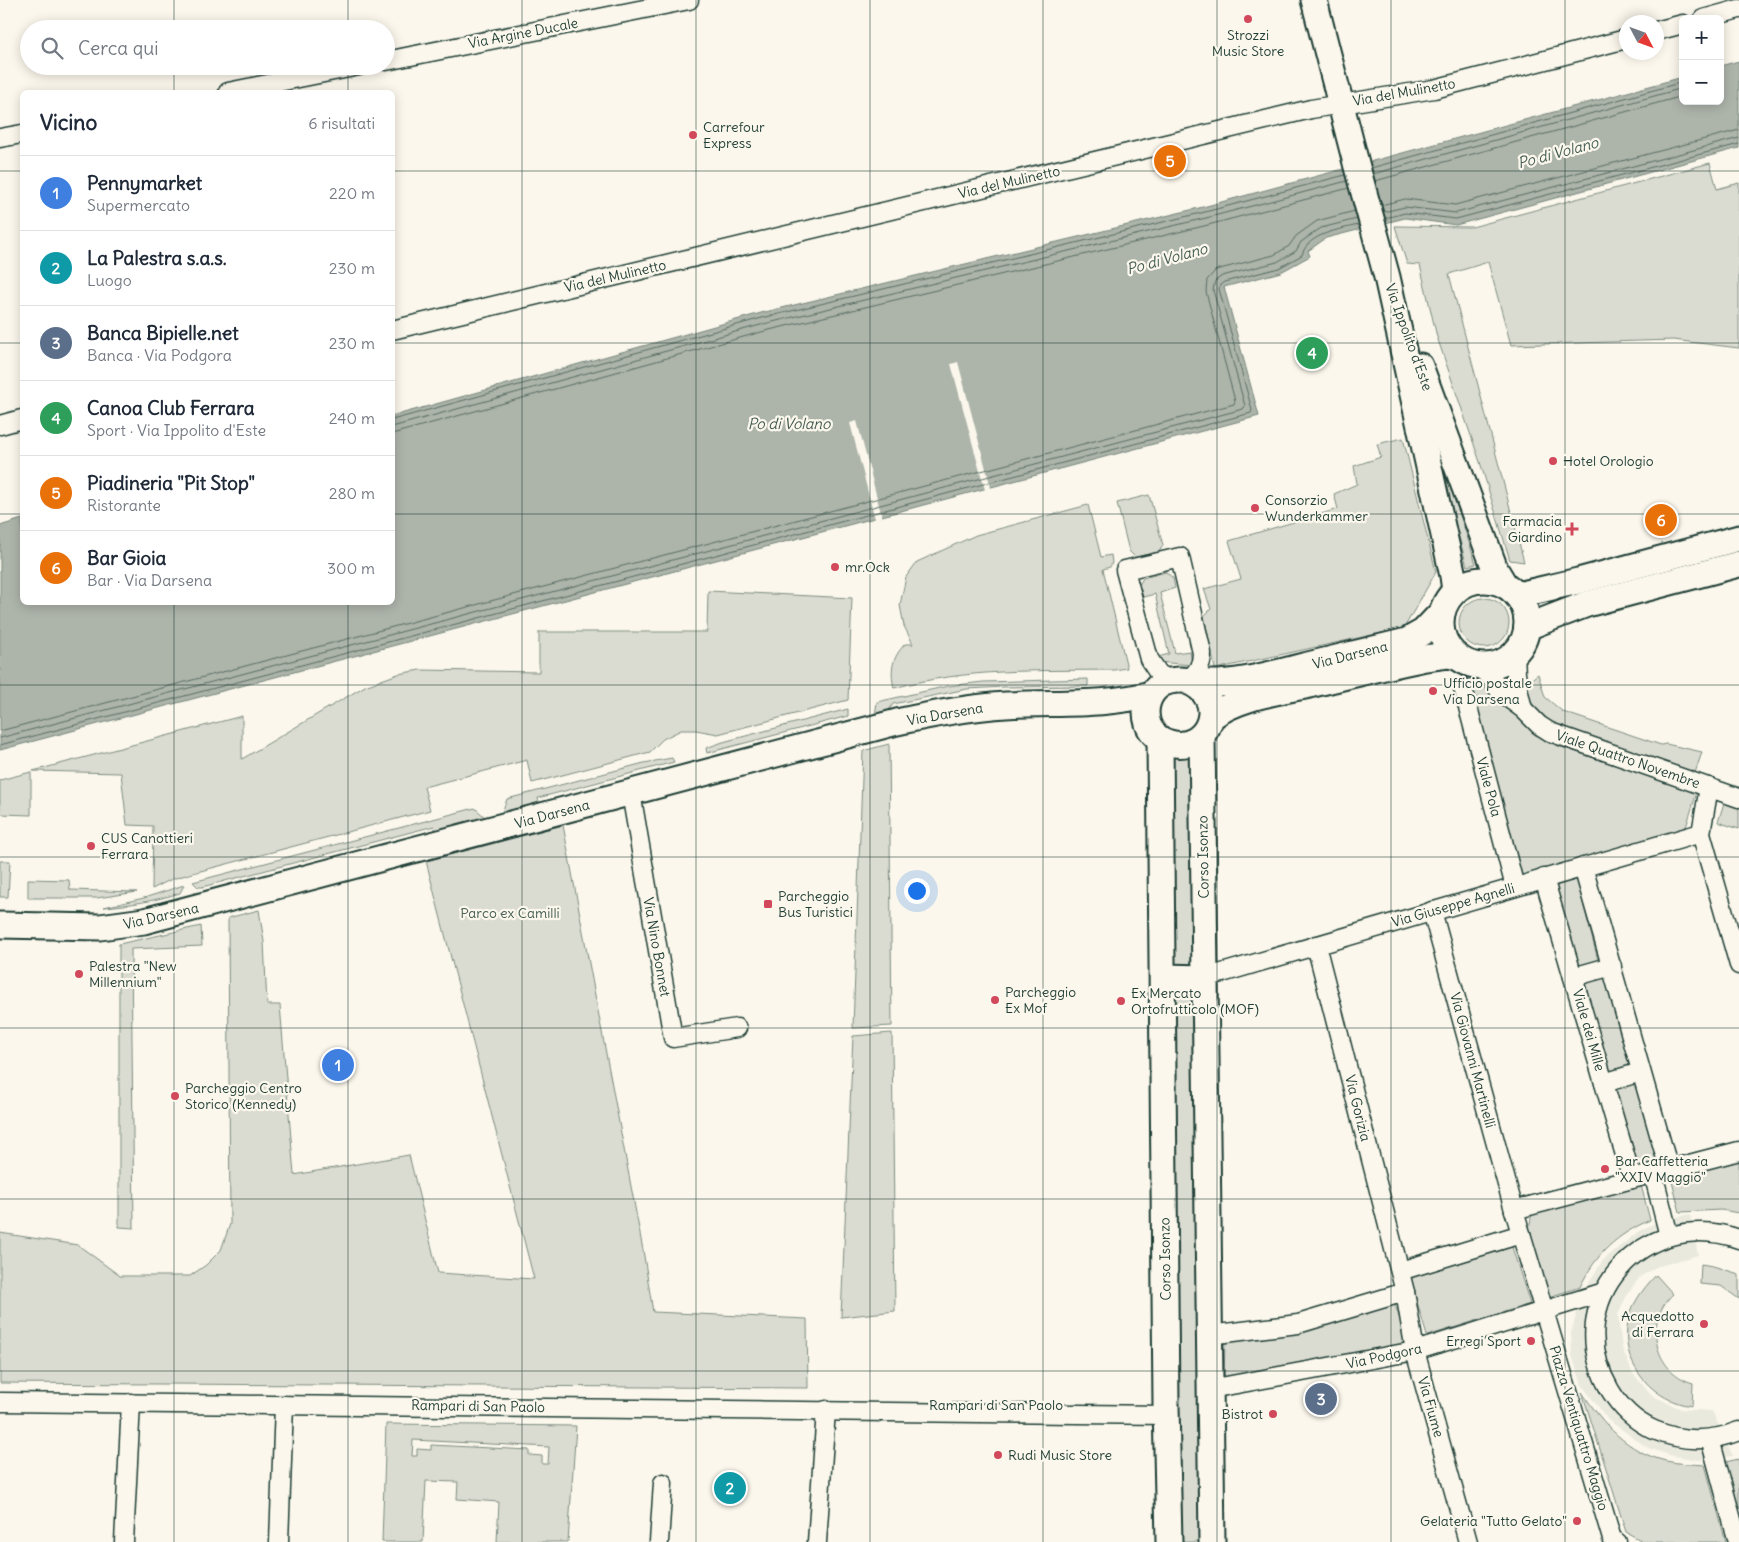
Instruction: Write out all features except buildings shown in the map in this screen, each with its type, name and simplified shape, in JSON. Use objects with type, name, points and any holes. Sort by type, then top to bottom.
[{"type":"street","name":"Via Argine Ducale","points":[[395,59],[689,0]]},
{"type":"street","points":[[1314,0],[1356,166],[1387,277]]},
{"type":"street","points":[[1717,15],[1739,9]]},
{"type":"street","points":[[1664,29],[1679,25]]},
{"type":"street","name":"Via del Mulinetto","points":[[395,329],[1341,103],[1434,88],[1503,72],[1619,41]]},
{"type":"street","points":[[238,90],[313,75]]},
{"type":"street","points":[[0,138],[20,134]]},
{"type":"street","name":"Via Ippolito d'Este","points":[[1387,277],[1495,569],[1511,590]]},
{"type":"street","name":"Via Ippolito d'Este","points":[[1387,277],[1455,591]]},
{"type":"street","points":[[0,425],[20,420]]},
{"type":"street","points":[[1511,590],[1586,579],[1739,538]]},
{"type":"street","points":[[1154,732],[1146,714],[1146,704],[1170,685],[1198,670],[1202,662],[1202,653],[1180,557],[1125,570],[1149,659],[1159,674],[1170,685],[1198,685],[1206,694],[1211,705],[1207,726]]},
{"type":"street","points":[[1527,626],[1587,604],[1739,564]]},
{"type":"street","points":[[1455,591],[1464,584],[1489,580],[1511,590],[1526,610],[1527,626],[1524,640],[1516,652],[1517,685],[1523,709]]},
{"type":"street","name":"Via Darsena","points":[[0,925],[100,927],[144,921],[897,722],[953,710],[1008,704],[1106,702],[1170,685],[1228,682],[1274,673],[1407,641],[1423,632],[1442,612],[1455,591]]},
{"type":"street","points":[[1442,612],[1443,636],[1448,647],[1468,661]]},
{"type":"street","name":"Via Darsena","points":[[1106,702],[1133,715],[1168,743],[1177,745],[1195,740],[1220,710],[1275,693],[1418,659],[1438,656],[1494,665],[1516,652]]},
{"type":"street","name":"Viale Quattro Novembre","points":[[1468,661],[1492,679],[1500,692],[1523,709],[1539,725],[1566,738],[1739,798]]},
{"type":"street","name":"Viale Pola","points":[[1463,688],[1515,887]]},
{"type":"street","name":"Corso Isonzo","points":[[1207,726],[1205,978],[1210,1335],[1215,1389],[1212,1542]]},
{"type":"street","name":"Corso Isonzo","points":[[1154,732],[1163,977],[1166,1410],[1169,1542]]},
{"type":"street","points":[[1709,787],[1701,833],[1739,965]]},
{"type":"street","name":"Via Nino Bonnet","points":[[631,793],[673,1038],[736,1028]]},
{"type":"street","name":"Via Giuseppe Agnelli","points":[[1205,978],[1701,833]]},
{"type":"street","points":[[1583,867],[1641,1072],[1661,1171],[1669,1236]]},
{"type":"street","name":"Viale dei Mille","points":[[1544,878],[1632,1179]]},
{"type":"street","name":"Via Giovanni Martinelli","points":[[1432,911],[1514,1210]]},
{"type":"street","name":"Via Gorizia","points":[[1316,945],[1400,1271]]},
{"type":"street","name":"Viale dei Mille","points":[[1573,977],[1612,966]]},
{"type":"street","points":[[1163,977],[1205,978]]},
{"type":"street","name":"Viale dei Mille","points":[[1604,1083],[1641,1072]]},
{"type":"street","points":[[1514,1210],[1739,1151]]},
{"type":"street","name":"Piazza Ventiquattro Maggio","points":[[1514,1210],[1612,1539],[1617,1542]]},
{"type":"street","points":[[1739,1240],[1720,1233],[1681,1233],[1669,1236],[1643,1248],[1626,1261],[1604,1292],[1597,1314],[1595,1345],[1598,1362],[1604,1378],[1617,1401],[1636,1419],[1662,1433],[1686,1439],[1710,1439],[1739,1432]]},
{"type":"street","points":[[1400,1271],[1521,1234]]},
{"type":"street","name":"Via Fiume","points":[[1400,1271],[1415,1351],[1468,1542]]},
{"type":"street","points":[[1210,1335],[1298,1324],[1405,1292]]},
{"type":"street","points":[[1544,1311],[1604,1292]]},
{"type":"street","name":"Via Podgora","points":[[1215,1389],[1415,1351],[1544,1311]]},
{"type":"street","name":"Rampari di San Paolo","points":[[0,1402],[826,1410],[846,1404],[1166,1410]]},
{"type":"street","points":[[124,1542],[131,1403]]},
{"type":"street","points":[[279,1542],[284,1405]]},
{"type":"street","points":[[817,1542],[826,1410]]},
{"type":"street","points":[[1710,1439],[1738,1542]]},
{"type":"street","points":[[659,1542],[663,1483]]},
{"type":"shaded area","points":[[1690,1214],[1698,1255],[1656,1267],[1640,1277],[1628,1293],[1618,1315],[1622,1348],[1633,1374],[1653,1396],[1681,1409],[1712,1411],[1733,1456],[1698,1460],[1669,1455],[1648,1448],[1608,1420],[1582,1385],[1572,1356],[1571,1332],[1583,1293],[1602,1261],[1639,1231],[1655,1223]]},
{"type":"green space","points":[[1710,163],[1717,189],[1739,183],[1739,348],[1673,340],[1511,345],[1488,262],[1449,274],[1524,562],[1510,560],[1480,462],[1437,337],[1420,265],[1407,264],[1395,226],[1472,227]]},
{"type":"green space","points":[[1406,348],[1476,564],[1467,566]]},
{"type":"green space","points":[[1403,438],[1436,572],[1404,628],[1215,669],[1204,616],[1211,609],[1204,589],[1241,579],[1229,541],[1338,509],[1334,494],[1357,484],[1354,466],[1381,457],[1377,444]]},
{"type":"green space","points":[[1149,495],[1163,545],[1159,552],[1135,557],[1129,551],[1117,503]]},
{"type":"green space","points":[[1088,505],[1101,557],[1111,555],[1112,563],[1110,567],[1103,569],[1127,668],[976,674],[949,677],[894,688],[892,670],[897,654],[905,644],[913,644],[904,626],[900,605],[906,577],[917,562],[976,535]]},
{"type":"green space","points":[[1166,572],[1173,578],[1175,588],[1160,593],[1175,653],[1190,651],[1192,665],[1158,662],[1158,657],[1169,654],[1155,594],[1143,597],[1139,585],[1143,578]]},
{"type":"green space","points":[[708,591],[852,598],[848,700],[718,734],[696,730],[681,730],[663,739],[650,752],[532,783],[527,760],[424,787],[430,810],[193,873],[172,879],[152,889],[153,826],[127,825],[121,773],[33,771],[242,716],[242,759],[365,686],[398,674],[420,670],[539,672],[539,632],[707,632]]},
{"type":"green space","points":[[1484,598],[1498,602],[1505,609],[1509,623],[1505,637],[1498,644],[1484,648],[1470,644],[1463,637],[1459,623],[1463,609],[1470,602]]},
{"type":"green space","points":[[1461,672],[1482,675],[1535,735],[1561,747],[1697,792],[1686,827],[1515,878]]},
{"type":"green space","points":[[1538,674],[1545,697],[1563,712],[1661,745],[1666,744],[1702,752],[1695,773],[1544,720],[1532,709],[1524,685]]},
{"type":"green space","points":[[1088,679],[1088,686],[967,689],[893,704],[887,713],[875,716],[877,702],[948,686],[983,682]]},
{"type":"green space","points":[[848,709],[848,716],[707,753],[706,748],[723,742]]},
{"type":"green space","points":[[889,744],[892,1026],[853,1028],[863,751]]},
{"type":"green space","points":[[1196,750],[1199,971],[1172,971],[1169,751]]},
{"type":"green space","points":[[672,758],[674,762],[538,798],[540,805],[501,815],[507,799],[644,763]]},
{"type":"green space","points":[[31,772],[31,815],[0,814],[0,780]]},
{"type":"green space","points":[[1724,803],[1739,808],[1739,829],[1718,822]]},
{"type":"green space","points":[[475,808],[487,819],[436,832],[434,826],[202,887],[198,887],[193,882]]},
{"type":"green space","name":"Parco ex Camilli","points":[[563,825],[653,1312],[807,1319],[808,1388],[0,1383],[0,1233],[78,1245],[120,1276],[190,1276],[206,1265],[221,1250],[230,1224],[228,918],[259,910],[264,942],[267,1005],[280,1005],[294,1175],[409,1155],[438,1273],[534,1279],[426,861]]},
{"type":"green space","points":[[0,861],[10,861],[8,897],[0,897]]},
{"type":"green space","points":[[1576,876],[1598,960],[1577,966],[1555,882]]},
{"type":"green space","points":[[28,879],[69,880],[70,890],[137,892],[97,898],[28,898]]},
{"type":"green space","points":[[184,885],[180,893],[170,896],[104,907],[144,898]]},
{"type":"green space","points":[[201,926],[202,946],[131,949],[134,1228],[119,1227],[119,944]]},
{"type":"green space","points":[[1604,974],[1631,1064],[1609,1071],[1582,981]]},
{"type":"green space","points":[[1166,990],[1195,990],[1201,1542],[1176,1542]]},
{"type":"green space","points":[[892,1033],[895,1311],[841,1317],[853,1036]]},
{"type":"green space","points":[[1636,1082],[1658,1161],[1635,1167],[1614,1088]]},
{"type":"green space","points":[[1739,1160],[1739,1213],[1721,1210],[1680,1212],[1671,1178]]},
{"type":"green space","points":[[1641,1185],[1650,1220],[1627,1232],[1608,1247],[1586,1275],[1580,1287],[1546,1298],[1528,1234],[1532,1213]]},
{"type":"green space","points":[[1512,1247],[1530,1304],[1427,1336],[1410,1278]]},
{"type":"green space","points":[[1701,1264],[1739,1274],[1739,1299],[1721,1286],[1700,1284]]},
{"type":"green space","points":[[1656,1275],[1673,1294],[1664,1305],[1658,1318],[1657,1345],[1669,1368],[1680,1377],[1693,1383],[1692,1406],[1678,1403],[1654,1390],[1644,1380],[1630,1356],[1627,1328],[1630,1313],[1641,1293]]},
{"type":"green space","points":[[1394,1302],[1408,1343],[1318,1370],[1224,1380],[1225,1340]]},
{"type":"green space","points":[[1582,1392],[1608,1426],[1639,1451],[1666,1461],[1705,1465],[1726,1542],[1644,1542],[1626,1532]]},
{"type":"green space","points":[[386,1424],[576,1426],[568,1542],[497,1542],[499,1502],[457,1499],[458,1482],[426,1481],[423,1542],[382,1542]],"holes":[[[413,1440],[549,1447],[548,1464],[542,1464],[542,1456],[529,1455],[529,1450],[431,1445],[431,1450],[417,1449],[417,1456],[412,1456]]]},
{"type":"green space","points":[[1739,1459],[1739,1532],[1721,1463]]},
{"type":"water","name":"Po di Volano","points":[[1739,61],[1739,148],[1456,225],[1405,218],[1326,238],[1308,251],[1310,256],[1281,272],[1224,287],[1259,416],[0,750],[0,526],[20,520],[20,605],[395,605],[395,415],[761,313],[1203,207],[1679,78],[1679,105],[1724,105],[1724,65]]},
{"type":"pier","points":[[958,362],[991,488],[985,490],[951,364]]},
{"type":"pier","points":[[857,421],[882,517],[875,519],[850,423]]},
{"type":"place","name":"Strozzi Music Store","points":[[1248,19]]},
{"type":"place","name":"Carrefour Express","points":[[693,135]]},
{"type":"place","name":"Piadineria \"Pit Stop\"","points":[[1170,161]]},
{"type":"place","name":"Canoa Club Ferrara","points":[[1312,353]]},
{"type":"place","name":"Hotel Orologio","points":[[1553,461]]},
{"type":"place","name":"Consorzio Wunderkammer","points":[[1255,508]]},
{"type":"place","name":"Bar Gioia","points":[[1661,520]]},
{"type":"place","name":"Farmacia Giardino","points":[[1572,529]]},
{"type":"place","name":"mr.Ock","points":[[835,567]]},
{"type":"place","name":"Ufficio postale Via Darsena","points":[[1433,691]]},
{"type":"place","name":"CUS Canottieri Ferrara","points":[[91,846]]},
{"type":"place","name":"Parcheggio Bus Turistici","points":[[768,904]]},
{"type":"place","name":"Palestra \"New Millennium\"","points":[[79,974]]},
{"type":"place","name":"Parcheggio Ex Mof","points":[[995,1000]]},
{"type":"place","name":"Ex Mercato Ortofrutticolo (MOF)","points":[[1121,1001]]},
{"type":"place","name":"Pennymarket","points":[[338,1065]]},
{"type":"place","name":"Parcheggio Centro Storico (Kennedy)","points":[[175,1096]]},
{"type":"place","name":"Bar Caffetteria \"XXIV Maggio\"","points":[[1605,1169]]},
{"type":"place","name":"Acquedotto di Ferrara","points":[[1704,1324]]},
{"type":"place","name":"Erregi Sport","points":[[1531,1341]]},
{"type":"place","name":"Banca Bipielle.net","points":[[1321,1399]]},
{"type":"place","name":"Bistrot","points":[[1273,1414]]},
{"type":"place","name":"Rudi Music Store","points":[[998,1455]]},
{"type":"place","name":"La Palestra s.a.s.","points":[[730,1488]]},
{"type":"place","name":"Gelateria \"Tutto Gelato\"","points":[[1577,1521]]}]
